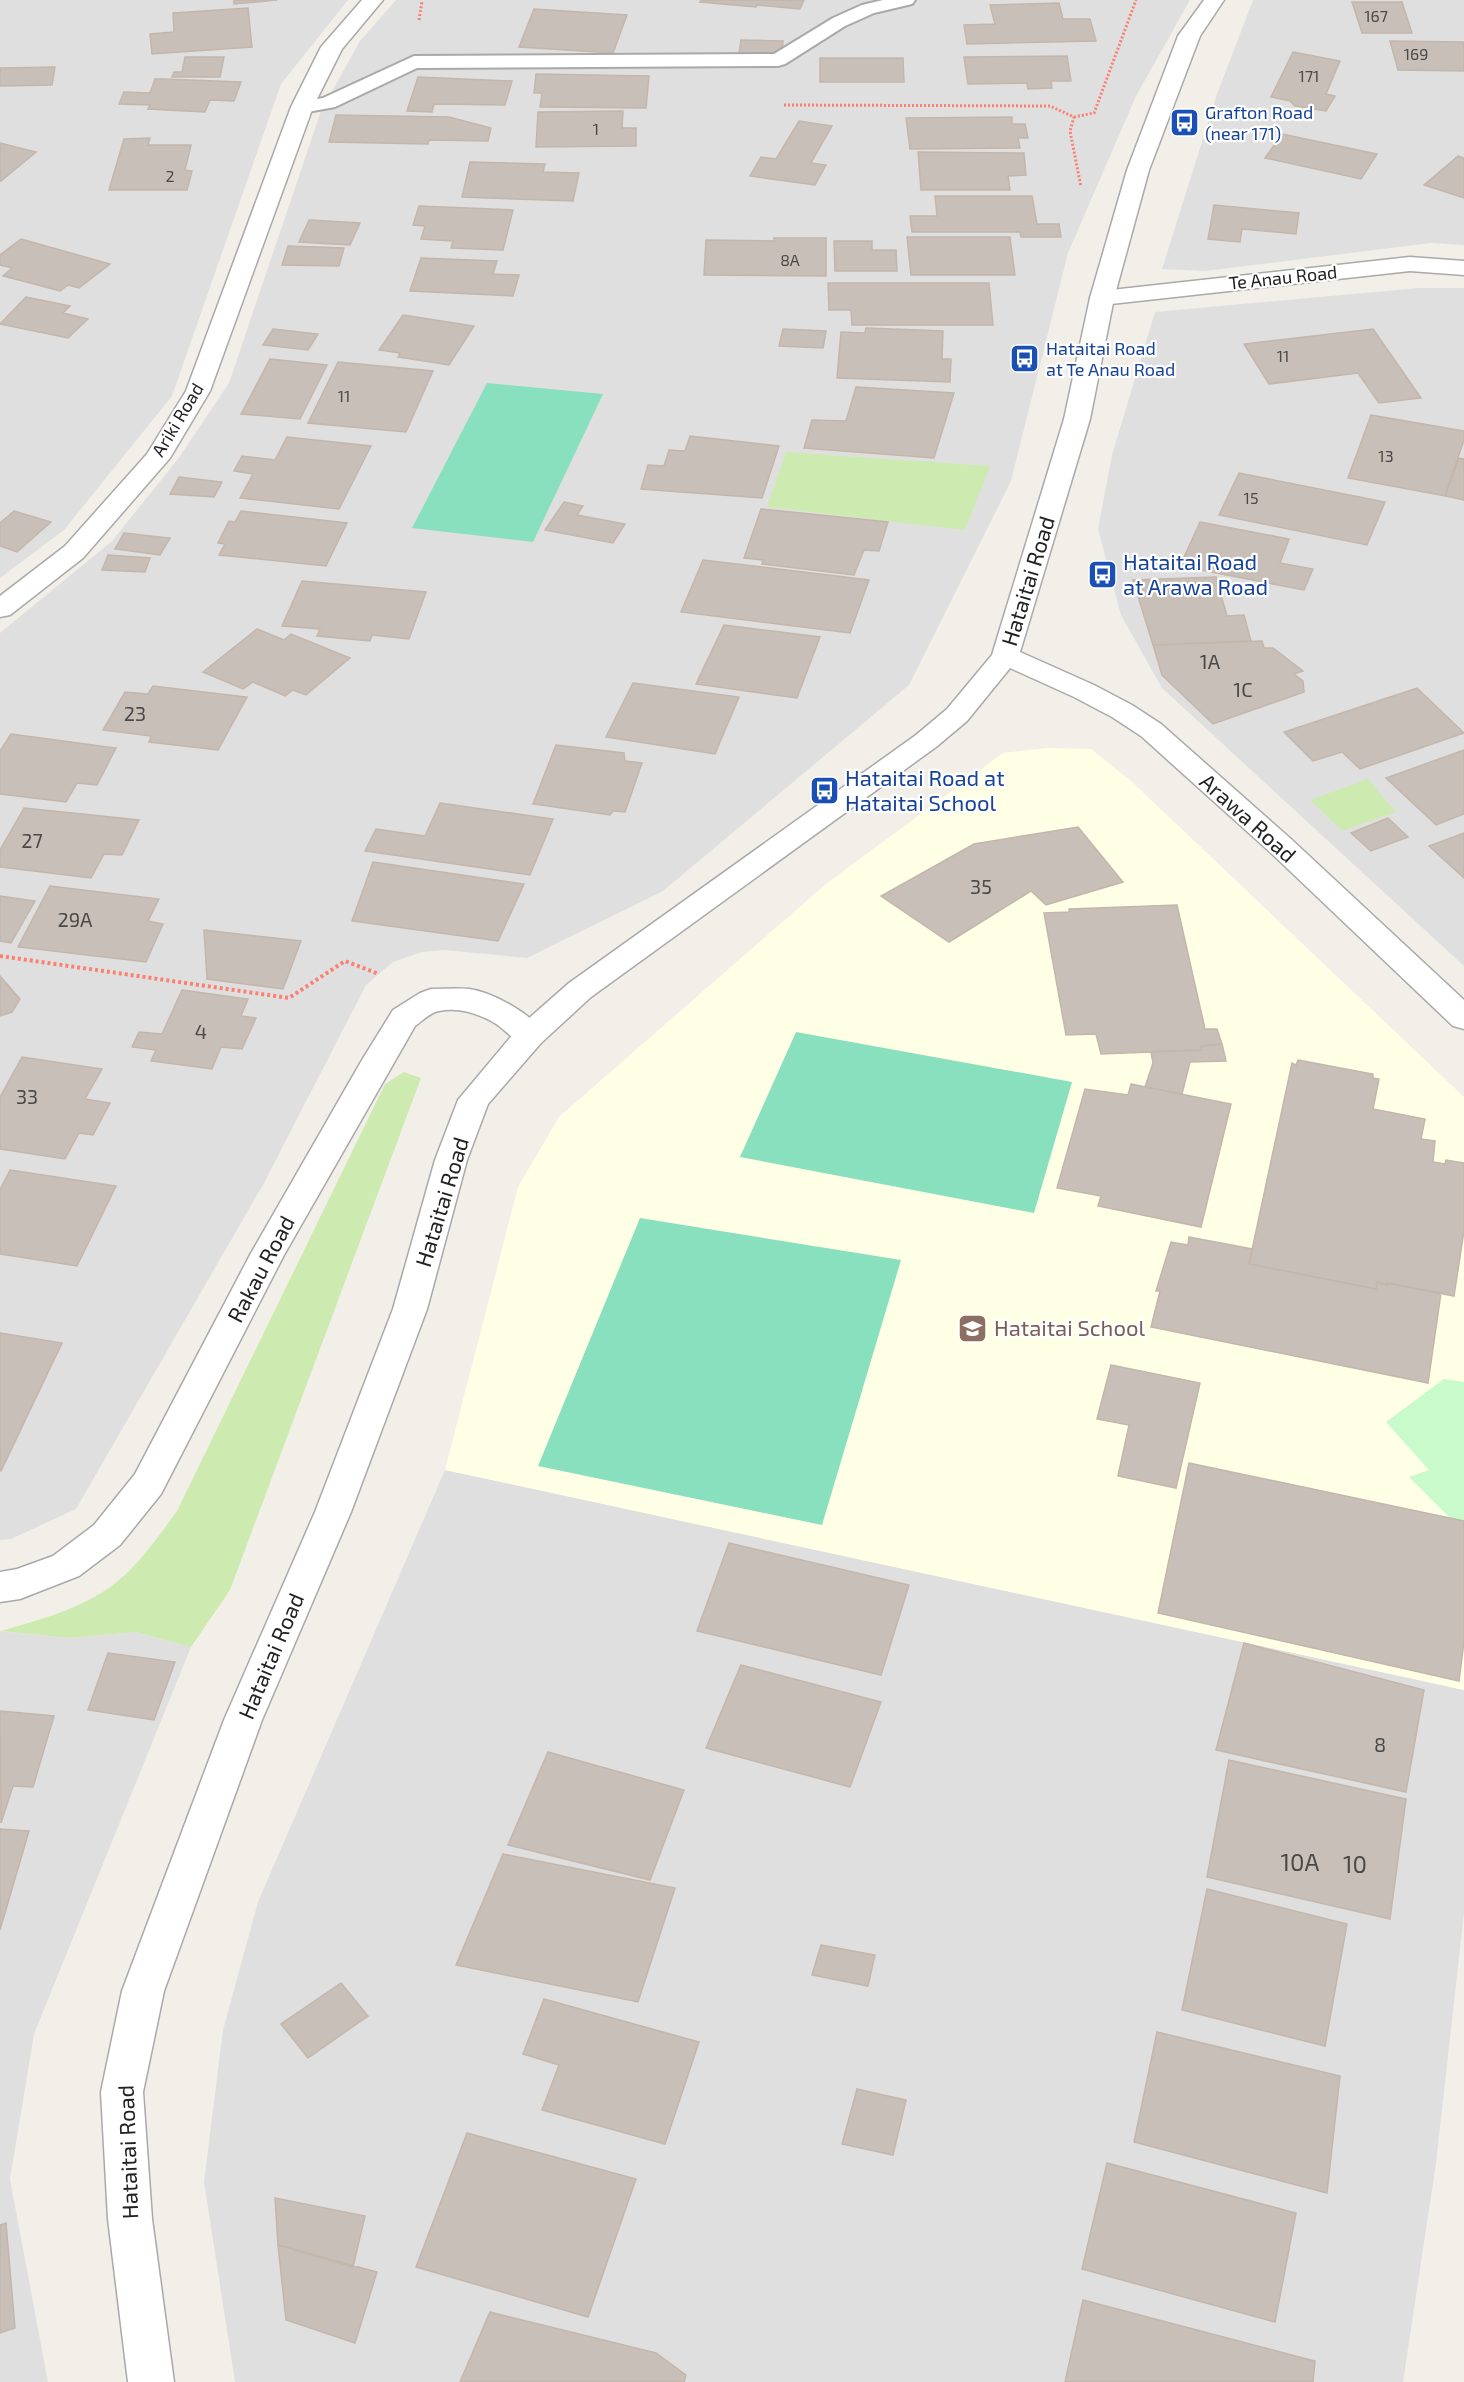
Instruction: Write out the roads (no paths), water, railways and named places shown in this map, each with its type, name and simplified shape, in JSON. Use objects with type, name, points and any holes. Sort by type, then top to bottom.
[{"type":"street","name":"Ariki Road","points":[[0,609],[74,552],[157,458],[198,391],[255,230],[277,178],[302,107],[332,47],[374,0]]},
{"type":"street","name":"Hataitai Road","points":[[151,2382],[130,2219],[122,2092],[143,1991],[243,1720],[333,1512],[410,1309],[451,1160],[474,1101],[530,1035],[580,990],[927,741],[957,715],[1005,656],[1077,419],[1102,298],[1138,170],[1189,36],[1214,0]]},
{"type":"street","name":"Te Anau Road","points":[[1102,298],[1410,264],[1464,268]]},
{"type":"street","name":"Arawa Road","points":[[1005,656],[1084,691],[1122,711],[1151,730],[1281,846],[1464,1018]]},
{"type":"street","name":"Rakau Road","points":[[0,1587],[20,1584],[66,1566],[107,1535],[148,1485],[267,1255],[373,1068],[404,1018],[431,1000],[471,1000],[505,1015],[530,1035]]},
{"type":"lane","points":[[302,107],[328,103],[414,63],[778,60],[838,22],[868,9],[906,0]]},
{"type":"place","name":"Grafton Road (near 171)","points":[[1184,123]]},
{"type":"place","name":"Hataitai Road at Te Anau Road","points":[[1025,359]]},
{"type":"place","name":"Hataitai Road at Arawa Road","points":[[1102,575]]},
{"type":"place","name":"Hataitai Road at Hataitai School","points":[[824,791]]},
{"type":"place","name":"Hataitai School","points":[[973,1328]]}]
